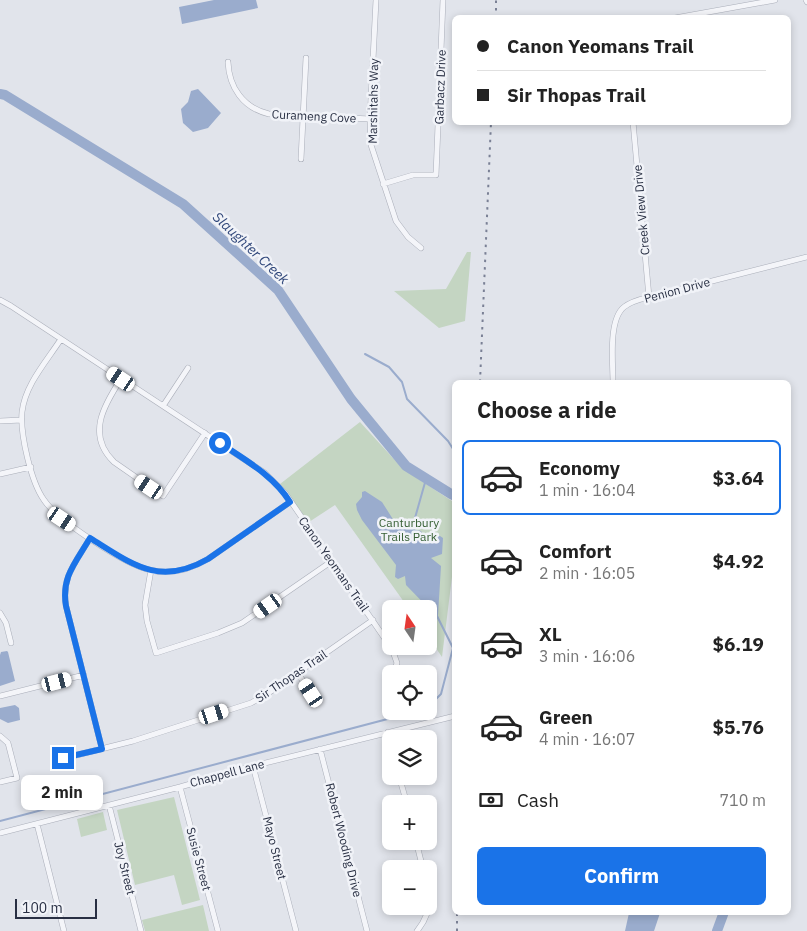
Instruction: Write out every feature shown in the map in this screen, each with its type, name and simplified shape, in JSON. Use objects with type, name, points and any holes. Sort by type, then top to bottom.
[{"type":"street","name":"Marshitahs Way","points":[[376,0],[370,119],[371,145],[396,221],[408,237],[421,248]]},
{"type":"street","name":"Garbacz Drive","points":[[383,184],[413,175],[436,175],[443,0]]},
{"type":"street","points":[[692,15],[775,0]]},
{"type":"street","points":[[301,159],[306,58]]},
{"type":"street","name":"Curameng Cove","points":[[228,62],[231,82],[239,96],[257,110],[269,114],[370,119]]},
{"type":"street","name":"Creek View Drive","points":[[633,125],[649,297]]},
{"type":"street","name":"Penion Drive","points":[[613,380],[615,324],[623,307],[649,297],[807,257]]},
{"type":"street","name":"Canon Yeomans Trail","points":[[0,300],[265,473],[281,488],[373,620],[395,654],[396,665]]},
{"type":"street","points":[[61,339],[30,387],[24,402],[22,420],[23,434],[38,490],[45,502],[62,519],[133,565],[151,570],[180,570],[202,562],[290,502]]},
{"type":"street","points":[[163,406],[188,368]]},
{"type":"street","points":[[121,379],[101,412],[99,430],[102,445],[109,458],[163,496],[205,433]]},
{"type":"street","points":[[0,421],[22,420]]},
{"type":"street","points":[[0,474],[31,467]]},
{"type":"street","points":[[90,538],[66,579],[64,592],[102,749]]},
{"type":"street","points":[[151,570],[145,605],[147,621],[156,653],[218,634],[242,623],[332,561]]},
{"type":"street","points":[[0,613],[6,623],[11,642]]},
{"type":"street","name":"Sir Thopas Trail","points":[[58,758],[69,758],[133,741],[251,702],[267,694],[373,620]]},
{"type":"street","points":[[297,672],[311,693]]},
{"type":"street","points":[[0,696],[84,676]]},
{"type":"street","name":"Chappell Lane","points":[[396,730],[452,717]]},
{"type":"street","name":"Chappell Lane","points":[[0,833],[382,734]]},
{"type":"street","points":[[0,782],[17,778],[10,747],[1,740]]},
{"type":"street","name":"Robert Wooding Drive","points":[[320,749],[367,931]]},
{"type":"street","name":"Mayo Street","points":[[253,766],[296,931]]},
{"type":"street","name":"Susie Street","points":[[180,787],[218,931]]},
{"type":"street","name":"Joy Street","points":[[109,805],[141,931]]},
{"type":"street","points":[[37,824],[64,931]]},
{"type":"street","points":[[418,931],[427,915]]},
{"type":"green space","points":[[467,252],[471,252],[465,321],[439,328],[394,291],[446,289]]},
{"type":"green space","name":"Canturbury Trails Park","points":[[360,422],[403,469],[452,501],[452,577],[442,657],[438,651],[438,600],[403,600],[335,505],[309,522],[280,484]]},
{"type":"green space","points":[[174,797],[200,900],[182,905],[174,875],[135,885],[117,810]]},
{"type":"green space","points":[[103,812],[107,830],[81,837],[77,819]]},
{"type":"green space","points":[[203,905],[209,931],[145,931],[142,920]]},
{"type":"water","points":[[214,0],[256,0],[258,8],[182,24],[179,7]]},
{"type":"water","points":[[198,89],[221,113],[208,128],[193,132],[183,123],[181,109],[188,102],[191,91]]},
{"type":"water","points":[[365,491],[382,502],[396,524],[421,531],[423,535],[440,536],[443,538],[442,554],[431,558],[441,566],[438,615],[438,600],[421,600],[406,585],[405,576],[398,579],[395,577],[396,565],[362,520],[357,510],[356,504],[362,497],[362,492]]},
{"type":"water","points":[[7,651],[15,681],[0,686],[0,655],[1,652]]},
{"type":"water","points":[[15,705],[19,708],[20,720],[8,723],[0,719],[0,708]]},
{"type":"water","points":[[629,915],[659,915],[654,931],[625,931]]},
{"type":"waterway","name":"Slaughter Creek","points":[[0,94],[5,95],[183,204],[278,290],[351,399],[406,466],[452,494]]},
{"type":"waterway","points":[[365,354],[389,367],[402,382],[407,399],[452,447]]},
{"type":"waterway","points":[[413,525],[426,479]]},
{"type":"waterway","points":[[438,618],[452,646]]},
{"type":"waterway","points":[[437,698],[441,694],[452,652]]},
{"type":"waterway","points":[[0,821],[384,720]]},
{"type":"waterway","name":"Slaughter Creek","points":[[717,931],[723,915]]},
{"type":"railway","points":[[496,0],[496,15]]},
{"type":"railway","points":[[480,380],[491,125]]},
{"type":"railway","points":[[457,915],[457,931]]},
{"type":"route","points":[[63,758],[102,749],[64,592],[66,579],[90,538],[133,565],[151,570],[172,572],[194,566],[208,559],[290,502],[281,488],[265,473],[220,443]]}]
